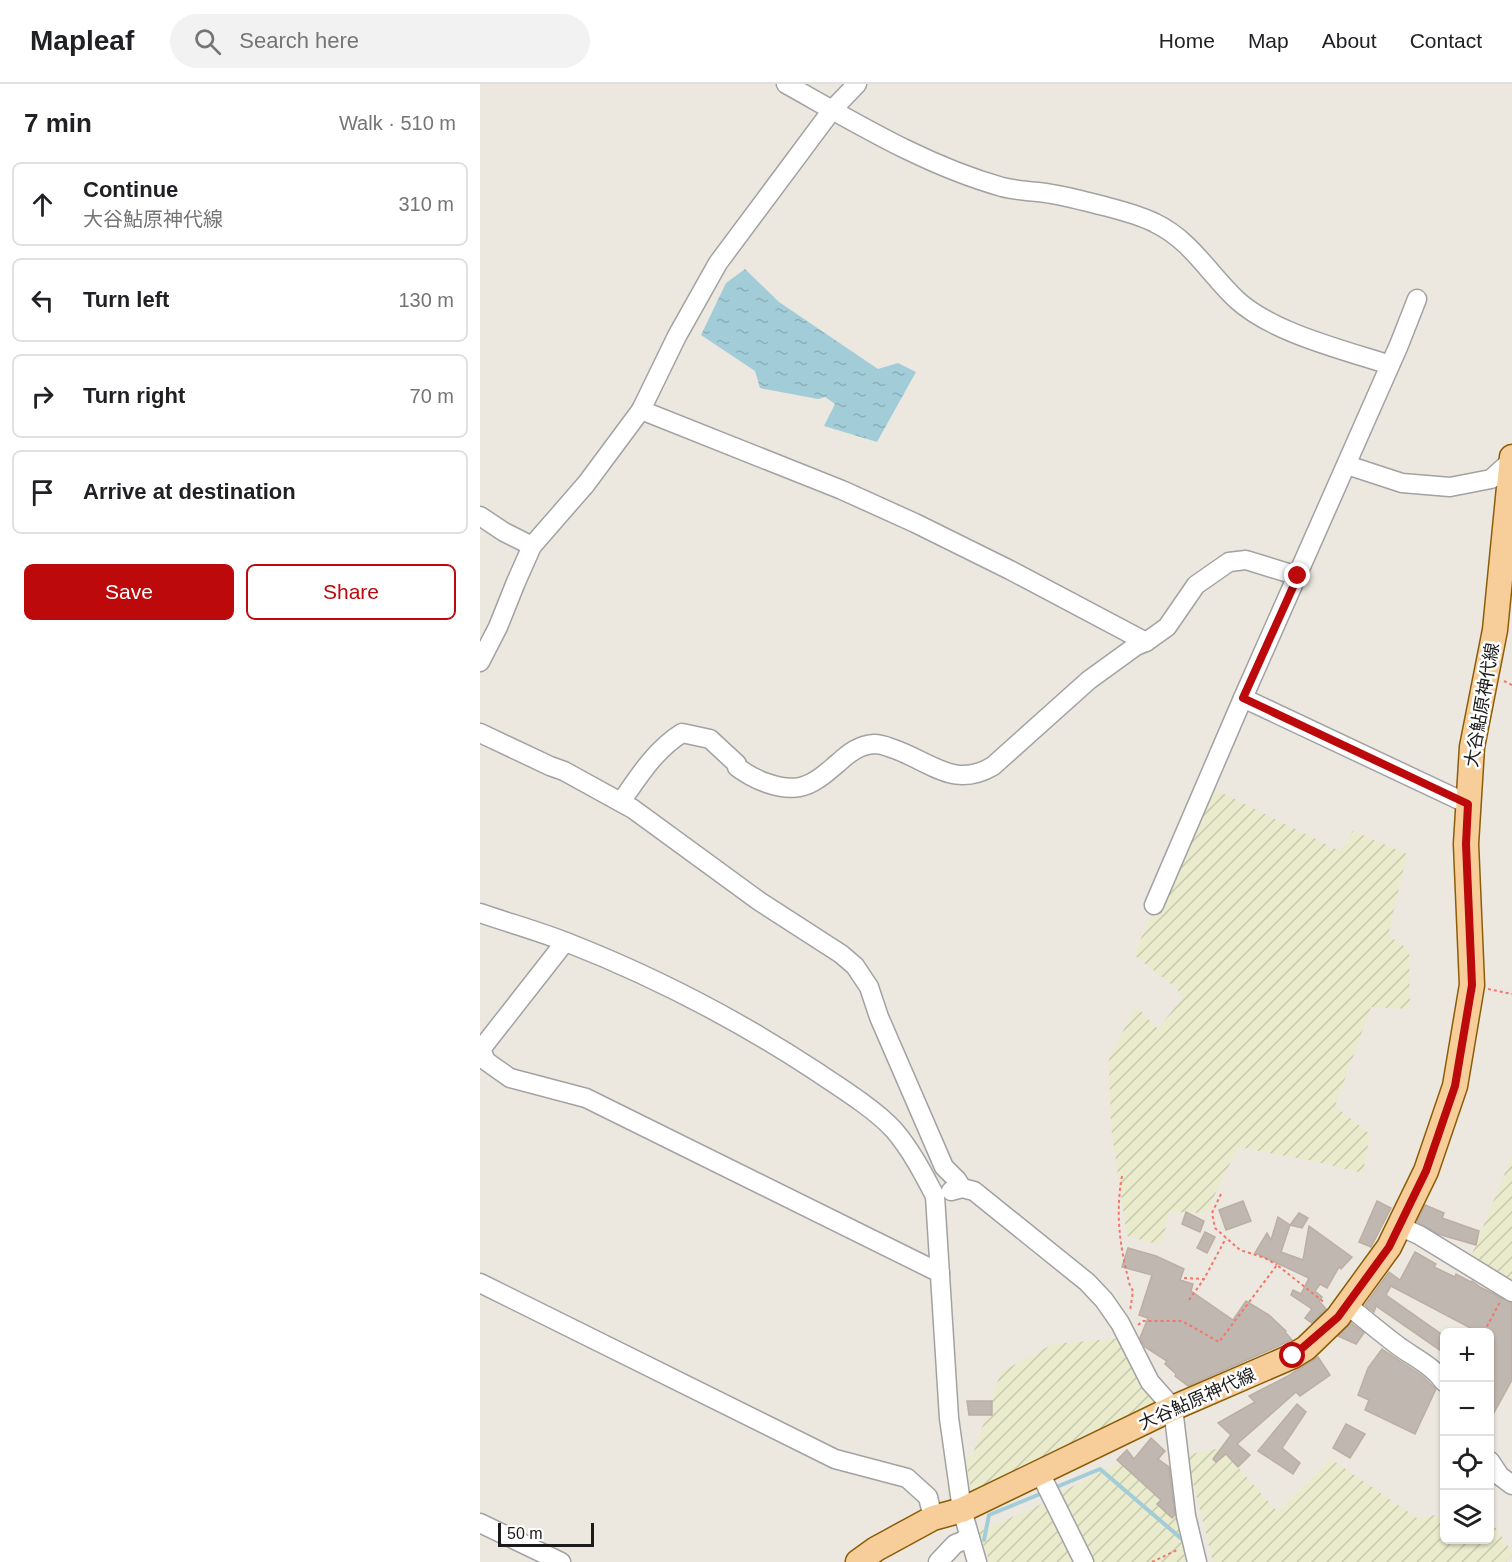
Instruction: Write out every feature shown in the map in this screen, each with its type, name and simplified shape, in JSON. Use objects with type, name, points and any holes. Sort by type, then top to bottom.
[{"type":"main road","name":"大谷鮎原神代線","points":[[858,1562],[876,1549],[933,1518],[962,1510],[1173,1408],[1293,1356],[1338,1317],[1401,1227],[1426,1171],[1455,1086],[1472,985],[1466,844],[1472,747],[1495,630],[1512,459]]},
{"type":"street","points":[[786,84],[920,158],[944,168],[1004,187],[1069,197],[1119,208],[1155,223],[1175,234],[1199,256],[1237,300],[1257,315],[1305,337],[1390,365]]},
{"type":"street","points":[[480,662],[498,627],[532,546],[586,484],[641,410],[677,336],[718,263],[832,110],[857,84]]},
{"type":"street","points":[[1154,904],[1347,465],[1417,299]]},
{"type":"street","points":[[641,410],[842,490],[915,523],[1146,642]]},
{"type":"street","points":[[1347,465],[1402,483],[1450,487],[1491,479],[1512,459]]},
{"type":"street","points":[[480,516],[504,532],[532,546]]},
{"type":"street","points":[[621,802],[668,742],[682,733],[710,739],[737,764],[737,767],[752,778],[786,788],[801,787],[819,779],[863,745],[877,744],[907,753],[928,766],[962,776],[981,773],[993,766],[1089,680],[1167,627],[1196,585],[1229,562],[1246,560],[1298,576]]},
{"type":"street","points":[[1243,698],[1468,804]]},
{"type":"street","points":[[480,734],[564,771],[633,809],[759,902],[841,954],[855,966],[869,987],[879,1017],[944,1167],[962,1188]]},
{"type":"street","points":[[480,913],[565,942],[697,1001],[777,1046],[848,1093],[893,1129],[918,1163],[935,1196],[949,1418],[962,1510],[977,1562]]},
{"type":"street","points":[[565,942],[481,1047],[486,1061],[510,1078],[586,1098],[940,1273]]},
{"type":"street","points":[[935,1196],[962,1188],[974,1191],[1088,1282],[1104,1300],[1126,1335],[1150,1382],[1173,1408],[1186,1516],[1197,1562]]},
{"type":"street","points":[[1401,1227],[1419,1235],[1509,1290]]},
{"type":"street","points":[[480,1283],[835,1459],[907,1478],[928,1497],[933,1518]]},
{"type":"street","points":[[1346,1304],[1440,1376]]},
{"type":"street","points":[[1494,1467],[1500,1476],[1512,1485]]},
{"type":"street","points":[[1040,1473],[1084,1562]]},
{"type":"street","points":[[480,1523],[561,1562]]},
{"type":"street","points":[[938,1562],[955,1544],[970,1538]]},
{"type":"path","points":[[1472,985],[1512,994]]},
{"type":"path","points":[[1122,1176],[1118,1200],[1120,1250],[1133,1291],[1126,1335]]},
{"type":"path","points":[[1221,1194],[1212,1212],[1215,1228],[1226,1238],[1240,1250],[1265,1258],[1277,1265],[1327,1304],[1346,1304]]},
{"type":"path","points":[[1189,1300],[1204,1279],[1226,1238]]},
{"type":"path","points":[[1143,1321],[1182,1321],[1219,1342],[1277,1265]]},
{"type":"path","points":[[1184,1278],[1204,1279]]},
{"type":"path","points":[[1486,1328],[1509,1290]]},
{"type":"path","points":[[1152,1562],[1192,1542]]},
{"type":"green space","points":[[1206,785],[1340,851],[1353,831],[1407,854],[1388,935],[1409,950],[1410,1009],[1371,1007],[1335,1106],[1370,1134],[1363,1173],[1238,1147],[1206,1213],[1170,1212],[1161,1245],[1127,1236],[1111,1127],[1109,1059],[1136,1006],[1158,1029],[1183,997],[1175,987],[1134,955]]},
{"type":"green space","points":[[1512,1156],[1512,1287],[1467,1266]]},
{"type":"green space","points":[[1121,1338],[1158,1410],[980,1496],[970,1486],[966,1460],[973,1454],[1001,1372],[1053,1344]]},
{"type":"green space","points":[[1221,1448],[1277,1511],[1331,1459],[1417,1518],[1435,1515],[1440,1519],[1440,1544],[1494,1544],[1494,1525],[1512,1552],[1512,1556],[1506,1562],[1213,1562],[1186,1455]]},
{"type":"green space","points":[[1120,1462],[1181,1516],[1185,1562],[1087,1562],[1052,1497]]},
{"type":"green space","points":[[1044,1503],[1075,1562],[990,1562],[978,1532]]},
{"type":"water","points":[[745,269],[779,302],[878,369],[898,363],[916,372],[877,442],[824,426],[835,404],[825,397],[818,399],[760,388],[755,371],[701,335],[726,283]]},
{"type":"building","points":[[1243,1201],[1251,1221],[1226,1230],[1219,1210]]},
{"type":"building","points":[[1377,1201],[1391,1208],[1371,1247],[1359,1242]]},
{"type":"building","points":[[1425,1205],[1444,1213],[1442,1218],[1479,1231],[1476,1245],[1438,1234],[1417,1222]]},
{"type":"building","points":[[1186,1212],[1204,1221],[1200,1232],[1182,1224]]},
{"type":"building","points":[[1299,1213],[1308,1218],[1302,1228],[1290,1225]]},
{"type":"building","points":[[1278,1217],[1290,1225],[1281,1252],[1303,1260],[1309,1226],[1352,1257],[1341,1269],[1339,1267],[1327,1288],[1320,1284],[1315,1291],[1322,1297],[1319,1301],[1326,1309],[1312,1323],[1305,1318],[1312,1309],[1291,1295],[1293,1290],[1301,1294],[1309,1278],[1255,1253],[1267,1233],[1271,1240]]},
{"type":"building","points":[[1205,1232],[1215,1237],[1207,1253],[1197,1248]]},
{"type":"building","points":[[1128,1248],[1156,1256],[1184,1269],[1180,1280],[1193,1284],[1191,1291],[1233,1320],[1246,1301],[1269,1315],[1292,1340],[1188,1386],[1175,1376],[1176,1374],[1165,1364],[1167,1361],[1145,1347],[1140,1338],[1148,1318],[1139,1315],[1152,1275],[1122,1267]]},
{"type":"building","points":[[1415,1252],[1436,1264],[1434,1267],[1455,1277],[1456,1274],[1472,1281],[1512,1303],[1512,1380],[1494,1413],[1494,1328],[1470,1328],[1391,1286],[1386,1295],[1440,1333],[1440,1350],[1376,1306],[1374,1312],[1365,1305],[1389,1272],[1400,1280]]},
{"type":"building","points":[[1351,1323],[1364,1333],[1356,1344],[1338,1336]]},
{"type":"building","points":[[1382,1349],[1421,1375],[1436,1389],[1415,1434],[1365,1410],[1369,1400],[1358,1395],[1368,1368]]},
{"type":"building","points":[[1318,1357],[1330,1375],[1300,1396],[1296,1392],[1237,1444],[1250,1455],[1238,1467],[1226,1454],[1216,1462],[1213,1459],[1231,1435],[1218,1423],[1255,1402],[1249,1396]]},
{"type":"building","points":[[967,1401],[992,1401],[992,1415],[969,1415]]},
{"type":"building","points":[[1297,1404],[1306,1412],[1282,1448],[1300,1463],[1293,1474],[1258,1451]]},
{"type":"building","points":[[1346,1424],[1365,1434],[1350,1458],[1333,1448]]},
{"type":"building","points":[[1151,1438],[1165,1451],[1158,1459],[1169,1467],[1175,1515],[1172,1518],[1157,1504],[1161,1500],[1117,1460],[1127,1450],[1134,1459]]},
{"type":"waterway","points":[[1054,1488],[1100,1469],[1183,1540]]},
{"type":"waterway","points":[[984,1540],[989,1515],[1045,1492]]},
{"type":"route","points":[[1293,1356],[1306,1348],[1338,1317],[1401,1227],[1426,1171],[1455,1086],[1472,985],[1466,844],[1468,804],[1272,712],[1269,708],[1243,698],[1298,576]]}]
